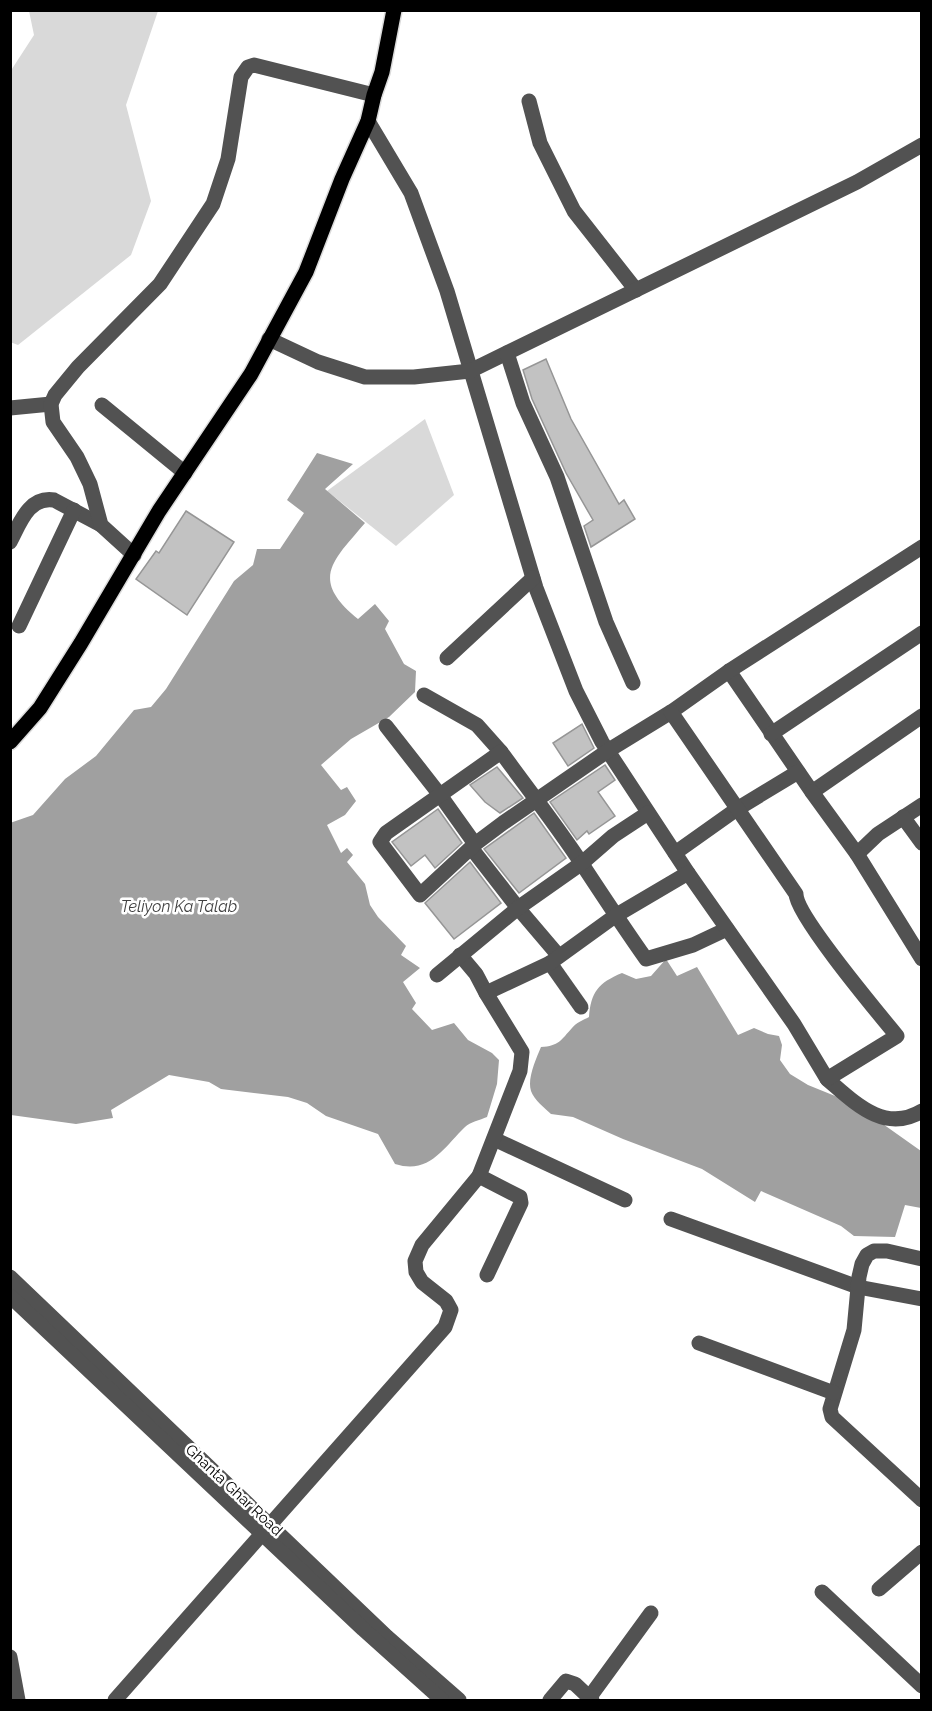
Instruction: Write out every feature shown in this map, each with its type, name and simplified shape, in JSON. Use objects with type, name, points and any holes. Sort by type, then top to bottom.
[{"type":"main road","points":[[10,742],[40,708],[159,511],[251,374],[306,272],[342,179],[368,121],[382,72],[394,10]]},
{"type":"street","points":[[101,525],[90,484],[77,457],[53,422],[51,404],[55,395],[78,368],[160,284],[213,204],[228,159],[241,77],[248,67],[254,65],[374,95]]},
{"type":"street","points":[[529,101],[540,143],[574,211],[636,290]]},
{"type":"street","points":[[368,121],[411,193],[447,291],[533,578],[576,691],[602,742],[688,873],[794,1024],[827,1079],[860,1108],[874,1115],[902,1119],[921,1112]]},
{"type":"street","points":[[269,339],[318,362],[364,377],[414,377],[470,371],[857,182],[921,145]]},
{"type":"street","points":[[507,353],[523,403],[557,477],[606,622],[633,683]]},
{"type":"street","points":[[10,408],[51,404]]},
{"type":"street","points":[[102,405],[185,473]]},
{"type":"street","points":[[10,542],[32,506],[45,499],[54,500],[101,525],[134,555]]},
{"type":"street","points":[[19,626],[74,510]]},
{"type":"street","points":[[501,752],[386,833],[380,842],[420,895],[474,846],[536,800],[609,750],[671,712],[729,671],[921,547]]},
{"type":"street","points":[[447,658],[533,578]]},
{"type":"street","points":[[771,734],[921,633]]},
{"type":"street","points":[[729,671],[857,854],[921,958]]},
{"type":"street","points":[[424,695],[477,725],[501,752],[582,863],[615,916],[646,959],[693,945],[727,929]]},
{"type":"street","points":[[671,712],[796,894],[796,902],[811,925],[897,1036],[827,1079]]},
{"type":"street","points":[[812,792],[921,716]]},
{"type":"street","points":[[386,726],[440,795],[554,959],[581,1007]]},
{"type":"street","points":[[675,853],[737,809],[798,772]]},
{"type":"street","points":[[857,854],[878,834],[921,805]]},
{"type":"street","points":[[437,975],[518,908],[582,863],[613,836],[648,813]]},
{"type":"street","points":[[903,817],[921,843]]},
{"type":"street","points":[[486,993],[554,959],[615,916],[688,873]]},
{"type":"street","points":[[115,1701],[445,1327],[451,1310],[446,1301],[422,1282],[416,1272],[415,1260],[422,1245],[479,1176],[520,1071],[522,1052],[476,974],[460,955]]},
{"type":"street","points":[[494,1139],[625,1200]]},
{"type":"street","points":[[479,1176],[520,1197],[521,1203],[487,1275]]},
{"type":"street","points":[[671,1219],[858,1287],[921,1299]]},
{"type":"street","points":[[921,1259],[887,1251],[874,1251],[867,1255],[862,1264],[854,1329],[830,1409],[832,1417],[921,1500]]},
{"type":"street","name":"Ghanta Ghar Road","points":[[10,1277],[267,1529],[363,1629],[442,1701]]},
{"type":"street","name":"Ghanta Ghar Road","points":[[10,1296],[459,1701]]},
{"type":"street","points":[[699,1343],[834,1394]]},
{"type":"street","points":[[879,1589],[921,1552]]},
{"type":"street","points":[[822,1592],[921,1686]]},
{"type":"street","points":[[550,1701],[566,1681],[575,1684],[590,1699],[651,1613]]},
{"type":"street","points":[[10,1657],[18,1701]]},
{"type":"shaded area","points":[[29,11],[158,11],[126,105],[151,201],[131,255],[18,345],[10,342],[10,72],[34,35]]},
{"type":"shaded area","points":[[425,419],[454,495],[396,546],[327,491]]},
{"type":"water","name":"Teliyon Ka Talab","points":[[317,453],[353,464],[325,489],[365,523],[344,548],[331,570],[330,581],[334,592],[343,605],[358,619],[375,604],[389,621],[385,629],[404,664],[416,671],[415,692],[389,717],[351,739],[321,765],[341,790],[347,787],[356,801],[345,815],[327,825],[341,853],[347,848],[353,855],[347,862],[365,884],[370,905],[378,917],[406,946],[401,955],[420,968],[403,982],[416,1003],[412,1009],[432,1030],[454,1023],[468,1040],[492,1053],[499,1060],[497,1084],[487,1117],[467,1125],[443,1150],[427,1162],[418,1166],[407,1166],[395,1164],[378,1134],[326,1116],[307,1103],[288,1097],[221,1089],[209,1082],[169,1075],[111,1110],[113,1118],[76,1124],[11,1115],[10,823],[33,815],[65,779],[96,756],[134,710],[151,707],[166,689],[234,581],[253,565],[257,549],[280,549],[304,513],[287,500]]},
{"type":"water","points":[[666,959],[677,976],[697,967],[738,1035],[754,1028],[779,1036],[782,1045],[780,1060],[790,1074],[873,1117],[921,1151],[921,1208],[905,1205],[895,1237],[854,1236],[841,1226],[761,1191],[755,1202],[702,1169],[573,1117],[551,1114],[537,1101],[532,1094],[530,1081],[541,1047],[556,1044],[576,1025],[589,1017],[597,989],[607,981],[622,973],[636,979],[651,976]]},
{"type":"building","points":[[546,359],[571,419],[619,504],[624,500],[635,519],[591,547],[584,526],[593,520],[566,473],[532,399],[523,370]]},
{"type":"building","points":[[186,511],[234,542],[187,615],[136,579],[156,551],[159,553]]},
{"type":"building","points":[[582,724],[594,748],[568,766],[553,743]]},
{"type":"building","points":[[605,765],[615,780],[598,792],[615,816],[589,834],[587,831],[577,840],[550,802]]},
{"type":"building","points":[[497,767],[523,798],[500,813],[485,802],[470,785]]},
{"type":"building","points":[[438,809],[462,843],[435,868],[425,855],[411,866],[392,842]]},
{"type":"building","points":[[534,813],[566,858],[519,893],[484,849]]},
{"type":"building","points":[[470,862],[501,903],[454,939],[425,903]]}]
